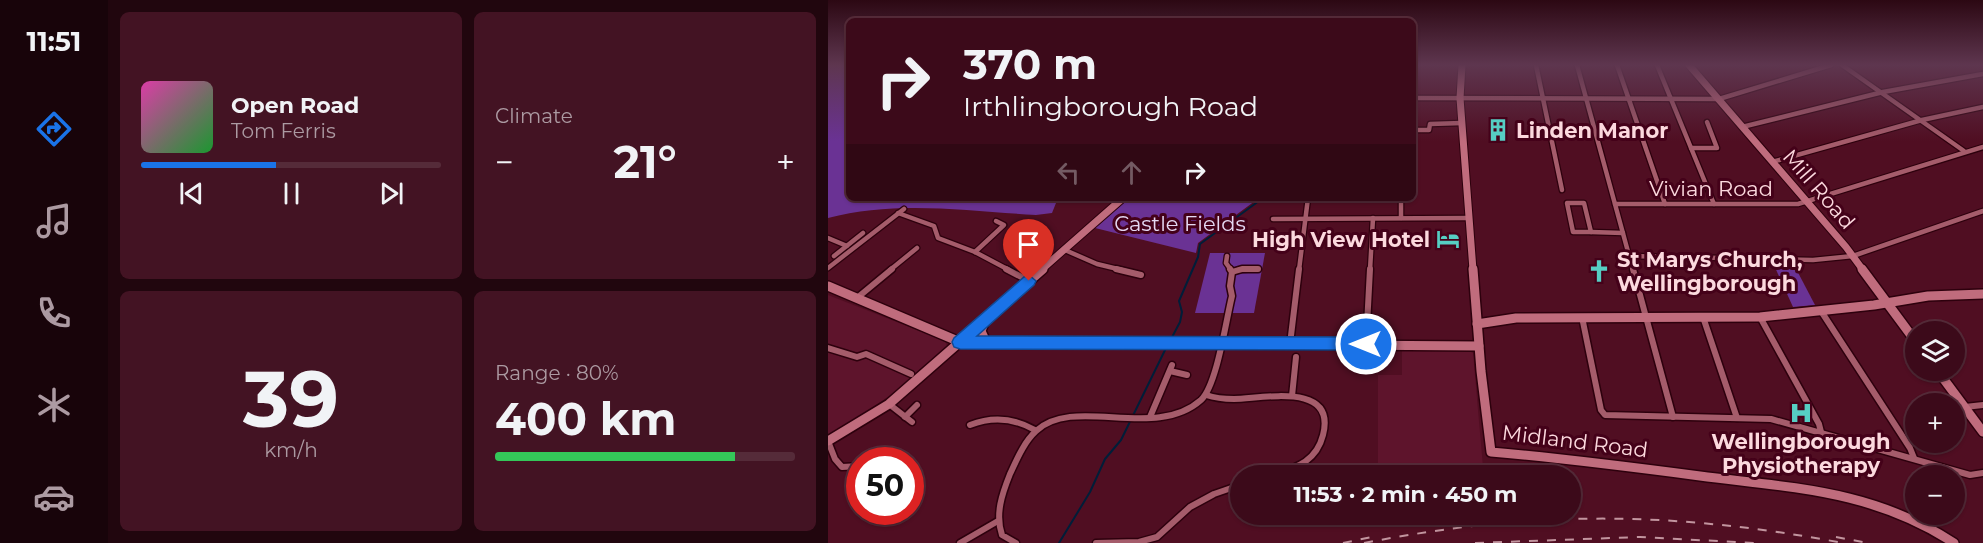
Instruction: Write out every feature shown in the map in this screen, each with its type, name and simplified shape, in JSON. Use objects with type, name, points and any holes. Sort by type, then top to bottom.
[{"type":"main road","name":"Midland Road","points":[[1460,90],[1477,324],[1491,452],[1554,457],[1838,494],[1877,504],[1905,515],[1954,543]]},
{"type":"main road","name":"Mill Road","points":[[1711,90],[1853,256],[1905,328]]},
{"type":"main road","points":[[828,441],[889,404],[1120,201]]},
{"type":"main road","points":[[828,286],[960,342],[1479,346]]},
{"type":"main road","points":[[1477,324],[1516,318],[1760,317],[1951,294],[1983,294]]},
{"type":"main road","points":[[987,316],[981,326],[982,337],[987,342]]},
{"type":"main road","points":[[1945,381],[1954,393]]},
{"type":"main road","points":[[1965,407],[1983,432]]},
{"type":"street","points":[[1541,90],[1562,190]]},
{"type":"street","points":[[1584,90],[1673,417]]},
{"type":"street","points":[[1626,90],[1665,204]]},
{"type":"street","points":[[1667,90],[1714,204]]},
{"type":"street","points":[[1416,98],[1719,99],[1748,90]]},
{"type":"street","points":[[1880,90],[1964,151]]},
{"type":"street","points":[[1742,127],[1892,90]]},
{"type":"street","points":[[1773,162],[1922,120],[1983,106]]},
{"type":"street","points":[[1690,147],[1717,148],[1707,122]]},
{"type":"street","points":[[1416,130],[1430,130],[1430,124],[1462,123]]},
{"type":"street","name":"Vivian Road","points":[[1615,204],[1806,202],[1964,151],[1983,147]]},
{"type":"street","points":[[1290,344],[1308,201]]},
{"type":"street","points":[[1401,201],[1401,218]]},
{"type":"street","points":[[1591,233],[1584,203],[1567,203],[1573,232],[1591,233],[1623,233]]},
{"type":"street","points":[[828,268],[901,211],[934,226],[938,238],[975,252],[1029,281]]},
{"type":"street","points":[[1629,256],[1813,260],[1853,256],[1983,211]]},
{"type":"street","points":[[1273,219],[1469,218]]},
{"type":"street","points":[[1366,344],[1373,219]]},
{"type":"street","points":[[975,252],[1004,225],[996,222]]},
{"type":"street","points":[[834,256],[863,233]]},
{"type":"street","points":[[828,238],[847,246]]},
{"type":"street","points":[[856,298],[917,248]]},
{"type":"street","points":[[1065,249],[1097,264],[1141,275]]},
{"type":"street","points":[[1016,543],[1002,535],[998,521],[1001,502],[1025,441],[1035,430],[1062,417],[1147,417],[1179,414],[1196,406],[1206,395],[1213,381],[1232,296],[1230,286],[1232,272],[1226,263],[1227,256]]},
{"type":"street","points":[[1232,272],[1242,269],[1258,269]]},
{"type":"street","points":[[1821,311],[1910,448],[1914,458]]},
{"type":"street","points":[[1582,317],[1601,410],[1605,415],[1771,419],[1970,474],[1983,473]]},
{"type":"street","points":[[1703,317],[1737,418]]},
{"type":"street","points":[[1760,317],[1819,424],[1821,432]]},
{"type":"street","points":[[828,348],[857,357],[866,354],[911,374]]},
{"type":"street","points":[[1292,396],[1296,357]]},
{"type":"street","points":[[1147,417],[1171,368],[1187,375]]},
{"type":"street","points":[[1206,395],[1227,401],[1292,396],[1305,399],[1315,405],[1322,413],[1325,425],[1323,440],[1316,453],[1302,465]]},
{"type":"street","points":[[889,404],[912,422]]},
{"type":"street","points":[[905,417],[917,405]]},
{"type":"street","points":[[1965,407],[1983,405]]},
{"type":"street","points":[[982,420],[983,411]]},
{"type":"street","points":[[970,425],[982,420],[1015,420],[1035,430]]},
{"type":"street","points":[[828,441],[835,459],[842,467],[846,467]]},
{"type":"street","points":[[1096,543],[1139,542],[1157,537],[1191,507],[1214,494],[1230,488]]},
{"type":"street","points":[[960,543],[998,521]]},
{"type":"shaded area","points":[[828,295],[945,341],[947,346],[908,383],[828,438]]},
{"type":"shaded area","points":[[1465,349],[1473,353],[1483,465],[1378,465],[1378,375],[1402,375],[1402,350]]},
{"type":"green space","points":[[828,90],[846,90],[846,201],[1057,201],[1052,213],[1036,215],[906,208],[879,209],[828,218]]},
{"type":"green space","name":"Castle Fields","points":[[1126,201],[1255,201],[1198,243],[1196,253],[1095,228]]},
{"type":"green space","points":[[1210,253],[1265,253],[1254,313],[1195,313]]},
{"type":"green space","points":[[1773,263],[1793,263],[1815,305],[1793,307]]},
{"type":"waterway","points":[[1170,341],[1180,322],[1182,312],[1179,301],[1198,257],[1200,244],[1259,201]]},
{"type":"waterway","points":[[1059,543],[1090,492],[1105,459],[1121,440],[1167,346]]},
{"type":"railway","points":[[1364,543],[1426,532],[1487,525],[1545,520],[1604,519],[1662,520],[1720,525],[1781,532],[1843,543]]},
{"type":"railway","points":[[1343,543],[1372,537]]},
{"type":"railway","points":[[1475,543],[1640,537],[1754,543]]},
{"type":"railway","points":[[1836,537],[1868,543]]},
{"type":"place","name":"Linden Manor","points":[[1498,130]]},
{"type":"place","name":"High View Hotel","points":[[1448,239]]},
{"type":"place","name":"St Marys Church, Wellingborough","points":[[1599,271]]},
{"type":"place","name":"Wellingborough Physiotherapy","points":[[1801,413]]},
{"type":"route","points":[[1029,281],[960,342],[1366,344]]}]
